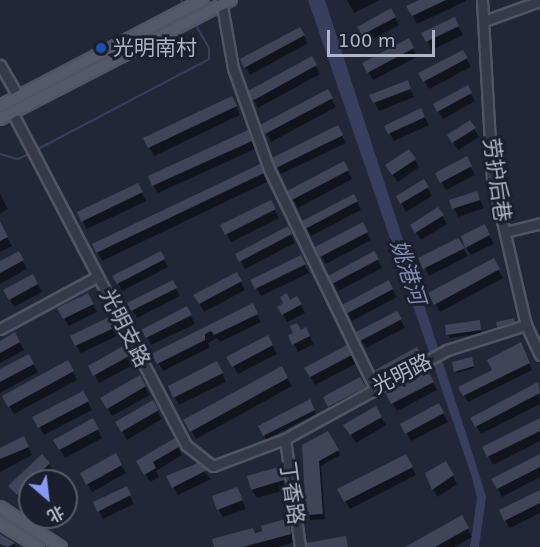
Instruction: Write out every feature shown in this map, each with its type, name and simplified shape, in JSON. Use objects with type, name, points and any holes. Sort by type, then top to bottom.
[{"type":"main road","points":[[0,106],[203,0]]},
{"type":"main road","points":[[0,119],[221,2]]},
{"type":"main road","points":[[0,507],[62,547]]},
{"type":"main road","points":[[0,523],[38,547]]},
{"type":"street","name":"劳护后巷","points":[[482,0],[492,177],[526,325],[540,355]]},
{"type":"street","points":[[484,21],[540,1]]},
{"type":"street","points":[[221,2],[227,24],[233,68],[269,169],[375,388]]},
{"type":"street","points":[[0,65],[18,96]]},
{"type":"street","name":"光明支路","points":[[12,112],[186,445],[213,466],[224,464],[285,439]]},
{"type":"street","points":[[505,232],[540,223]]},
{"type":"street","points":[[0,329],[98,276]]},
{"type":"street","name":"光明路","points":[[285,439],[447,350],[526,325]]},
{"type":"street","name":"丁香路","points":[[285,439],[300,547]]},
{"type":"water","name":"姚港河","points":[[308,0],[325,0],[473,455],[486,497],[479,547],[470,547],[477,498],[472,477]]},
{"type":"building","points":[[419,0],[446,0],[412,16],[406,6]]},
{"type":"building","points":[[391,8],[396,17],[362,35],[357,27]]},
{"type":"building","points":[[455,17],[459,26],[426,42],[421,33]]},
{"type":"building","points":[[300,27],[305,35],[244,68],[240,59]]},
{"type":"building","points":[[409,38],[414,48],[367,73],[362,63]]},
{"type":"building","points":[[463,50],[468,58],[423,82],[418,73]]},
{"type":"building","points":[[312,56],[317,65],[252,101],[248,91]]},
{"type":"building","points":[[408,80],[411,89],[373,103],[369,95]]},
{"type":"building","points":[[468,85],[472,93],[437,112],[433,104]]},
{"type":"building","points":[[328,89],[333,98],[265,134],[260,125]]},
{"type":"building","points":[[232,96],[237,106],[148,148],[143,138]]},
{"type":"building","points":[[421,108],[425,117],[388,134],[384,126]]},
{"type":"building","points":[[470,120],[476,128],[452,143],[447,135]]},
{"type":"building","points":[[338,125],[343,135],[276,168],[272,158]]},
{"type":"building","points":[[248,130],[252,141],[152,186],[148,176]]},
{"type":"building","points":[[409,149],[416,159],[392,175],[385,165]]},
{"type":"building","points":[[467,156],[472,166],[440,183],[435,173]]},
{"type":"building","points":[[344,161],[349,170],[292,200],[287,191]]},
{"type":"building","points":[[260,164],[264,173],[96,253],[92,244]]},
{"type":"building","points":[[424,179],[429,187],[400,204],[396,196]]},
{"type":"building","points":[[138,183],[143,192],[81,222],[77,212]]},
{"type":"building","points":[[477,191],[480,200],[452,209],[449,200]]},
{"type":"building","points":[[354,194],[358,201],[305,229],[302,221]]},
{"type":"building","points":[[271,200],[276,209],[225,235],[220,225]]},
{"type":"building","points":[[438,207],[444,215],[415,233],[410,225]]},
{"type":"building","points":[[0,221],[8,237],[0,241]]},
{"type":"building","points":[[363,222],[368,232],[320,257],[315,247]]},
{"type":"building","points":[[485,224],[490,235],[465,248],[461,236]]},
{"type":"building","points":[[288,226],[292,234],[239,262],[235,254]]},
{"type":"building","points":[[458,238],[465,248],[423,269],[418,258]]},
{"type":"building","points":[[19,251],[24,260],[0,273],[0,261]]},
{"type":"building","points":[[161,251],[165,259],[117,284],[112,276]]},
{"type":"building","points":[[374,251],[379,259],[332,284],[328,276]]},
{"type":"building","points":[[301,255],[306,264],[255,289],[250,280]]},
{"type":"building","points":[[494,258],[500,269],[434,305],[428,293]]},
{"type":"building","points":[[237,272],[242,281],[199,304],[193,295]]},
{"type":"building","points":[[33,274],[38,284],[9,300],[3,290]]},
{"type":"building","points":[[173,280],[177,288],[131,311],[127,303]]},
{"type":"building","points":[[389,280],[393,289],[346,314],[342,305]]},
{"type":"building","points":[[88,293],[94,304],[63,319],[57,308]]},
{"type":"building","points":[[287,293],[290,300],[297,296],[302,304],[282,315],[277,307],[283,303],[280,297]]},
{"type":"building","points":[[253,303],[258,314],[214,335],[211,331],[205,334],[205,340],[157,364],[151,354]]},
{"type":"building","points":[[187,306],[192,315],[146,338],[141,330]]},
{"type":"building","points":[[397,311],[402,319],[360,341],[356,332]]},
{"type":"building","points":[[109,317],[114,328],[75,346],[70,336]]},
{"type":"building","points":[[514,318],[515,322],[497,327],[496,322]]},
{"type":"building","points":[[480,320],[481,330],[446,335],[445,325]]},
{"type":"building","points":[[297,323],[301,330],[306,327],[310,336],[292,345],[288,335],[293,333],[290,326]]},
{"type":"building","points":[[15,332],[20,342],[0,353],[0,341]]},
{"type":"building","points":[[268,335],[273,345],[232,367],[226,357]]},
{"type":"building","points":[[521,342],[530,363],[463,396],[458,387],[492,370],[487,360]]},
{"type":"building","points":[[347,345],[352,355],[310,377],[304,368]]},
{"type":"building","points":[[123,346],[129,356],[93,376],[88,366]]},
{"type":"building","points":[[417,347],[422,356],[380,379],[375,370]]},
{"type":"building","points":[[29,354],[34,364],[0,382],[0,369]]},
{"type":"building","points":[[472,357],[474,366],[454,372],[452,362]]},
{"type":"building","points":[[68,360],[74,371],[8,407],[2,396]]},
{"type":"building","points":[[217,361],[223,373],[173,398],[168,386]]},
{"type":"building","points":[[282,366],[288,378],[190,432],[183,420]]},
{"type":"building","points":[[428,371],[434,382],[391,404],[386,394]]},
{"type":"building","points":[[140,375],[146,386],[107,409],[100,398]]},
{"type":"building","points":[[360,377],[366,387],[328,407],[323,397]]},
{"type":"building","points":[[538,382],[540,393],[475,427],[470,418]]},
{"type":"building","points":[[83,391],[89,401],[38,428],[32,417]]},
{"type":"building","points":[[310,399],[315,410],[263,436],[258,426]]},
{"type":"building","points":[[153,400],[159,410],[121,432],[115,422]]},
{"type":"building","points":[[439,403],[444,413],[405,434],[400,424]]},
{"type":"building","points":[[376,406],[382,417],[350,435],[343,425]]},
{"type":"building","points":[[93,418],[99,429],[59,450],[53,440]]},
{"type":"building","points":[[540,418],[540,431],[487,457],[482,447]]},
{"type":"building","points":[[328,431],[339,450],[319,461],[323,514],[306,515],[302,445]]},
{"type":"building","points":[[24,436],[29,447],[0,459],[0,448]]},
{"type":"building","points":[[175,438],[179,447],[153,462],[156,468],[144,475],[136,461]]},
{"type":"building","points":[[116,453],[122,465],[86,485],[80,473]]},
{"type":"building","points":[[42,454],[50,463],[44,469],[26,469]]},
{"type":"building","points":[[406,454],[413,467],[344,502],[337,489]]},
{"type":"building","points":[[540,454],[540,467],[497,489],[491,479]]},
{"type":"building","points":[[446,461],[454,475],[432,490],[425,473]]},
{"type":"building","points":[[198,463],[207,470],[172,488],[166,476]]},
{"type":"building","points":[[282,466],[284,480],[251,490],[247,476]]},
{"type":"building","points":[[18,477],[17,495],[8,486]]},
{"type":"building","points":[[127,486],[131,495],[97,512],[93,502]]},
{"type":"building","points":[[237,487],[243,500],[217,510],[212,496]]},
{"type":"building","points":[[540,490],[540,503],[504,521],[499,510]]},
{"type":"building","points":[[462,515],[469,528],[435,547],[405,547]]},
{"type":"building","points":[[289,518],[291,534],[243,547],[214,547],[212,539],[253,528],[255,533],[262,531],[261,526]]},
{"type":"building","points":[[0,534],[15,543],[8,547],[0,544]]},
{"type":"building","points":[[346,536],[348,547],[307,547],[306,543]]},
{"type":"waterway","points":[[181,0],[184,6]]},
{"type":"waterway","points":[[36,150],[209,59],[209,48],[195,24]]},
{"type":"waterway","points":[[0,154],[18,159],[31,153]]},
{"type":"place","name":"光明南村","points":[[101,48]]}]
